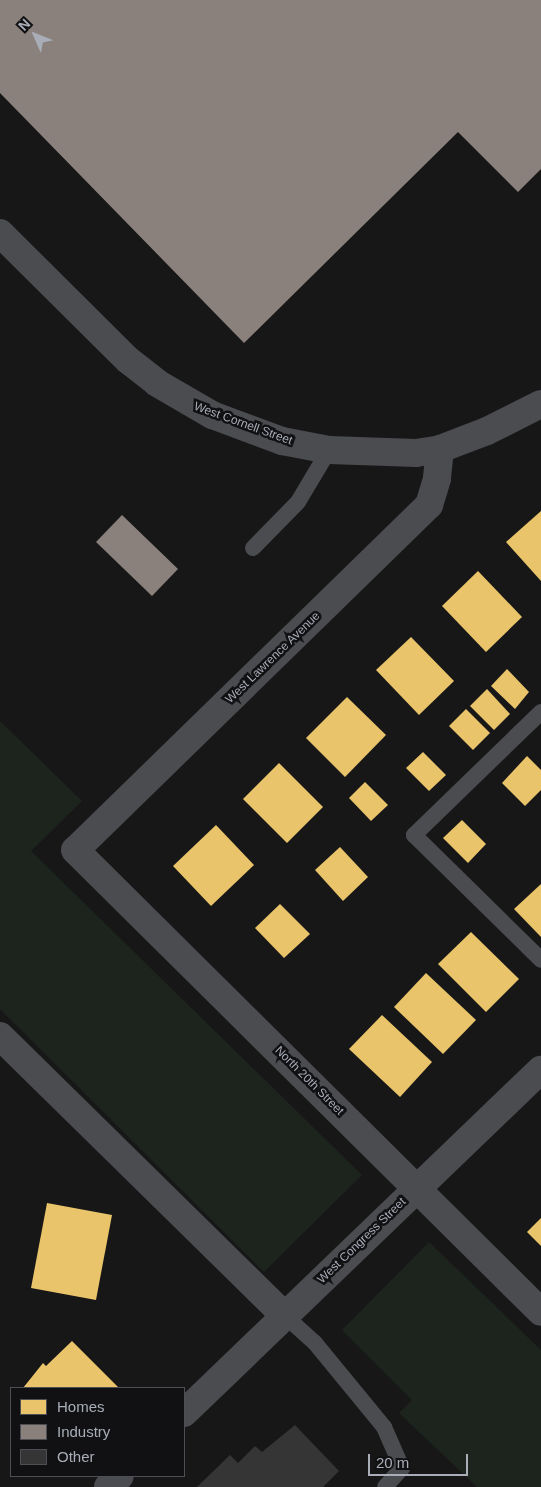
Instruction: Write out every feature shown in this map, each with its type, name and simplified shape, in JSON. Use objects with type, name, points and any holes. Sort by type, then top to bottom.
[{"type":"street","name":"West Cornell Street","points":[[0,234],[128,360],[172,394],[212,415],[274,437],[329,450],[416,453],[440,448],[487,431],[541,404]]},
{"type":"street","name":"West Lawrence Avenue","points":[[75,850],[429,505],[437,479],[440,448]]},
{"type":"street","name":"North 20th Street","points":[[75,850],[541,1312]]},
{"type":"street","points":[[1,1041],[284,1315]]},
{"type":"street","name":"West Congress Street","points":[[185,1412],[416,1188],[541,1070]]},
{"type":"street","points":[[108,1487],[119,1477]]},
{"type":"lane","points":[[253,548],[298,502],[329,450]]},
{"type":"lane","points":[[541,712],[414,835],[541,960]]},
{"type":"lane","points":[[284,1315],[315,1342],[384,1427],[402,1468],[384,1487]]},
{"type":"shaded area","points":[[0,721],[82,801],[31,851],[362,1175],[264,1272],[0,1009]]},
{"type":"shaded area","points":[[429,1242],[541,1350],[541,1487],[477,1487],[399,1413],[412,1400],[342,1330]]},
{"type":"building: Homes","points":[[541,511],[541,581],[506,542]]},
{"type":"building: Homes","points":[[478,571],[522,617],[486,652],[442,606]]},
{"type":"building: Homes","points":[[411,637],[454,681],[419,715],[376,670]]},
{"type":"building: Homes","points":[[507,669],[529,692],[515,709],[491,686]]},
{"type":"building: Homes","points":[[487,689],[510,714],[494,730],[470,706]]},
{"type":"building: Homes","points":[[347,697],[386,735],[345,777],[306,738]]},
{"type":"building: Homes","points":[[466,709],[490,733],[473,750],[449,726]]},
{"type":"building: Homes","points":[[423,752],[446,775],[429,791],[406,768]]},
{"type":"building: Homes","points":[[527,756],[541,770],[541,790],[525,806],[502,783]]},
{"type":"building: Homes","points":[[279,763],[323,807],[287,843],[243,799]]},
{"type":"building: Homes","points":[[365,782],[388,805],[371,821],[349,798]]},
{"type":"building: Homes","points":[[462,820],[486,844],[468,863],[443,838]]},
{"type":"building: Homes","points":[[216,825],[254,865],[211,906],[173,866]]},
{"type":"building: Homes","points":[[340,847],[368,877],[343,901],[315,870]]},
{"type":"building: Homes","points":[[541,884],[541,937],[514,909]]},
{"type":"building: Homes","points":[[280,904],[310,934],[284,958],[255,928]]},
{"type":"building: Homes","points":[[471,932],[519,979],[486,1012],[438,964]]},
{"type":"building: Homes","points":[[426,973],[476,1020],[443,1054],[394,1007]]},
{"type":"building: Homes","points":[[382,1015],[432,1062],[400,1097],[349,1049]]},
{"type":"building: Homes","points":[[47,1203],[112,1215],[96,1300],[31,1288]]},
{"type":"building: Homes","points":[[541,1218],[541,1246],[527,1232]]},
{"type":"building: Homes","points":[[72,1341],[118,1387],[24,1387],[43,1363],[46,1366]]},
{"type":"building: Industry","points":[[0,0],[541,0],[541,169],[518,192],[458,132],[244,343],[0,93]]},
{"type":"building: Industry","points":[[122,515],[178,569],[152,596],[96,542]]},
{"type":"building: Other","points":[[295,1425],[339,1471],[323,1487],[197,1487],[230,1455],[238,1463],[255,1446],[262,1452]]}]
